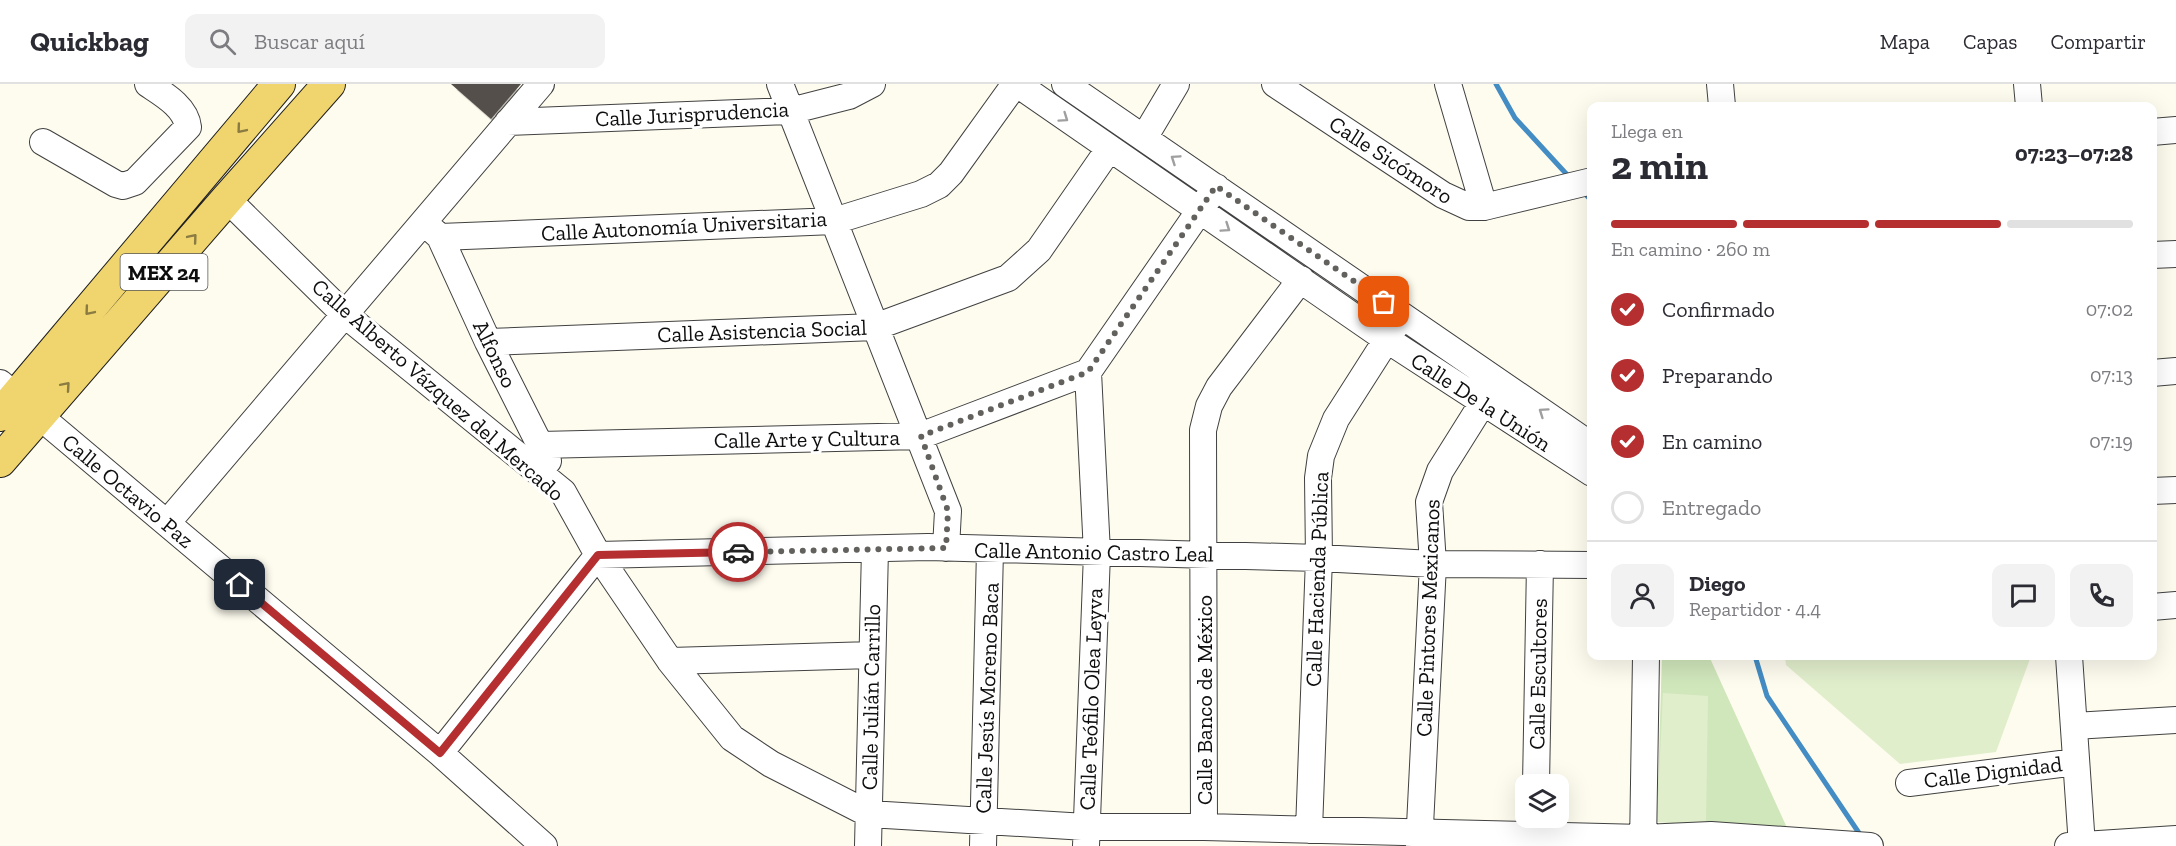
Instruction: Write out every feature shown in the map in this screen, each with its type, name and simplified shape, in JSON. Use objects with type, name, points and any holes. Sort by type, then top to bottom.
[{"type":"main road","name":"MEX 24","points":[[14,403],[139,301],[329,84]]},
{"type":"main road","name":"MEX 24","points":[[0,461],[14,403],[271,87]]},
{"type":"main road","points":[[115,280],[139,301]]},
{"type":"street","points":[[43,142],[116,184],[123,186],[135,182],[188,128],[187,121],[174,103],[148,84]]},
{"type":"street","points":[[167,524],[344,314],[431,229],[508,122],[541,84]]},
{"type":"street","points":[[780,84],[875,327],[921,436],[948,511],[946,548]]},
{"type":"street","name":"Calle Jurisprudencia","points":[[508,122],[790,111],[849,96],[872,84]]},
{"type":"street","name":"Calle De la Unión","points":[[1016,84],[1482,404],[1587,470]]},
{"type":"street","name":"Calle Autonomía Universitaria","points":[[431,229],[834,220],[921,194],[939,186],[1016,84]]},
{"type":"street","name":"Calle De la Unión","points":[[1065,84],[1587,443]]},
{"type":"street","points":[[1144,138],[1176,84]]},
{"type":"street","name":"Calle Sicómoro","points":[[1275,84],[1443,195],[1469,207],[1484,207],[1587,183]]},
{"type":"street","points":[[1448,84],[1484,207]]},
{"type":"street","points":[[1720,84],[1722,102]]},
{"type":"street","points":[[2027,84],[2029,102]]},
{"type":"street","points":[[2157,132],[2176,130]]},
{"type":"street","name":"Calle Asistencia Social","points":[[488,342],[875,327],[1008,278],[1039,249],[1109,149]]},
{"type":"street","points":[[1088,372],[1216,186]]},
{"type":"street","name":"Calle Alberto Vázquez del Mercado","points":[[227,199],[344,314],[563,492],[598,555],[670,660],[732,738],[771,764],[869,814],[983,834],[1086,837],[1204,827],[1309,830],[1419,840],[1535,833],[1643,842],[1711,835],[1870,846]]},
{"type":"street","name":"Alfonso","points":[[431,229],[563,492]]},
{"type":"street","points":[[2157,255],[2176,254]]},
{"type":"street","name":"Calle Banco de México","points":[[1204,827],[1203,430],[1209,405],[1219,387],[1300,279]]},
{"type":"street","name":"Calle Hacienda Pública","points":[[1309,830],[1319,558],[1318,478],[1321,456],[1336,419],[1403,315]]},
{"type":"street","points":[[2157,373],[2176,371]]},
{"type":"street","name":"Calle Arte y Cultura","points":[[540,446],[921,436],[1088,372]]},
{"type":"street","name":"Calle Teófilo Olea Leyva","points":[[1086,837],[1097,553],[1088,372]]},
{"type":"street","name":"Calle Octavio Paz","points":[[14,403],[167,524],[440,753],[544,846]]},
{"type":"street","name":"Calle Pintores Mexicanos","points":[[1419,840],[1433,564],[1428,517],[1433,486],[1482,404]]},
{"type":"street","points":[[2157,491],[2176,490]]},
{"type":"street","name":"Calle Antonio Castro Leal","points":[[598,555],[946,548],[1319,558],[1433,564],[1587,565]]},
{"type":"street","name":"Calle Julián Carrillo","points":[[867,846],[875,549]]},
{"type":"street","name":"Calle Jesús Moreno Baca","points":[[983,834],[990,550]]},
{"type":"street","points":[[440,753],[598,555]]},
{"type":"street","name":"Calle Escultores","points":[[1536,774],[1540,564]]},
{"type":"street","points":[[2157,607],[2176,605]]},
{"type":"street","points":[[670,660],[872,655]]},
{"type":"street","points":[[1643,842],[1646,660]]},
{"type":"street","points":[[2068,660],[2076,762],[2077,846],[2176,838]]},
{"type":"street","name":"Calle Dignidad","points":[[2074,726],[2176,720]]},
{"type":"street","name":"Calle Dignidad","points":[[1909,783],[2076,762]]},
{"type":"green space","points":[[1662,660],[1711,660],[1788,830],[1657,822]]},
{"type":"green space","points":[[1785,660],[2030,660],[1996,752],[1900,764],[1786,665]]},
{"type":"green space","points":[[1663,693],[1708,696],[1706,823],[1657,822]]},
{"type":"building","points":[[451,84],[521,84],[491,119]]},
{"type":"waterway","points":[[1496,84],[1515,118],[1571,179]]},
{"type":"waterway","points":[[1583,192],[1587,196]]},
{"type":"waterway","points":[[1756,660],[1767,696],[1861,836]]},
{"type":"way so far","points":[[738,552],[946,548],[948,511],[921,436],[1088,372],[1216,186],[1384,302]]},
{"type":"route","points":[[240,585],[440,753],[598,555],[738,552]]}]
